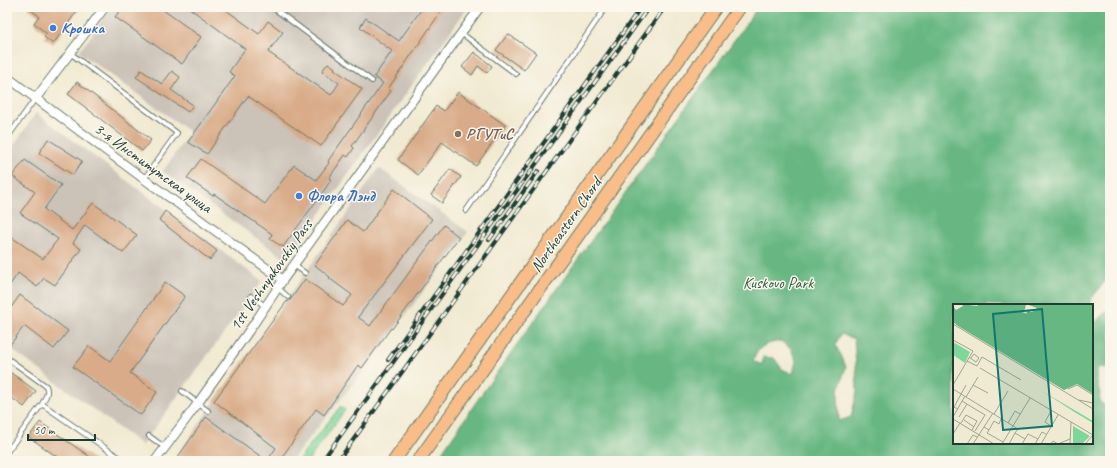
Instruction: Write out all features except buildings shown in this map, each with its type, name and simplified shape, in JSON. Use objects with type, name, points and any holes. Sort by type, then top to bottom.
[{"type":"main road","name":"Northeastern Chord","points":[[394,461],[716,7]]},
{"type":"main road","name":"Northeastern Chord","points":[[418,461],[740,7]]},
{"type":"street","points":[[36,98],[105,7]]},
{"type":"street","name":"1st Veshnyakovskiy Pass","points":[[155,461],[198,403],[283,280],[480,7]]},
{"type":"street","name":"3-я Институтская улица","points":[[7,77],[283,280]]},
{"type":"lane","points":[[272,7],[372,80]]},
{"type":"lane","points":[[466,211],[606,7]]},
{"type":"lane","points":[[461,33],[516,74]]},
{"type":"lane","points":[[70,53],[178,133],[144,179]]},
{"type":"lane","points":[[7,138],[36,98]]},
{"type":"lane","points":[[294,265],[305,273]]},
{"type":"lane","points":[[278,288],[288,297]]},
{"type":"lane","points":[[251,296],[266,306]]},
{"type":"lane","points":[[7,358],[48,389],[42,404],[7,452]]},
{"type":"lane","points":[[182,391],[208,411]]},
{"type":"lane","points":[[42,404],[124,461]]},
{"type":"lane","points":[[149,436],[164,447]]},
{"type":"shaded area","points":[[112,7],[468,7],[287,260],[163,171],[190,132],[79,52]]},
{"type":"shaded area","points":[[36,113],[262,281],[142,445],[7,346],[7,155]]},
{"type":"shaded area","points":[[379,168],[468,232],[364,370],[291,461],[173,461]]},
{"type":"green space","name":"Kuskovo Park","points":[[758,7],[1110,7],[1110,275],[1091,299],[1089,304],[953,304],[953,444],[1093,444],[1093,328],[1098,320],[1107,312],[1110,313],[1110,366],[1107,368],[1098,367],[1096,376],[1100,394],[1099,401],[1110,410],[1110,461],[436,461],[483,392]],"holes":[[[841,334],[854,339],[857,392],[851,417],[839,421],[838,391],[846,367],[835,345]],[[781,341],[791,349],[796,361],[793,374],[782,369],[774,358],[763,357],[762,365],[753,361],[760,348],[771,343]]]},
{"type":"green space","points":[[341,406],[345,410],[308,461],[297,461]]},
{"type":"railway","points":[[388,360],[641,7]]},
{"type":"railway","points":[[322,461],[649,7]]},
{"type":"railway","points":[[338,461],[665,7]]},
{"type":"railway","points":[[489,240],[538,171]]},
{"type":"place","name":"Крошка","points":[[53,28]]},
{"type":"place","name":"РГУТиС","points":[[458,134]]},
{"type":"place","name":"Флора Лэнд","points":[[299,196]]}]
